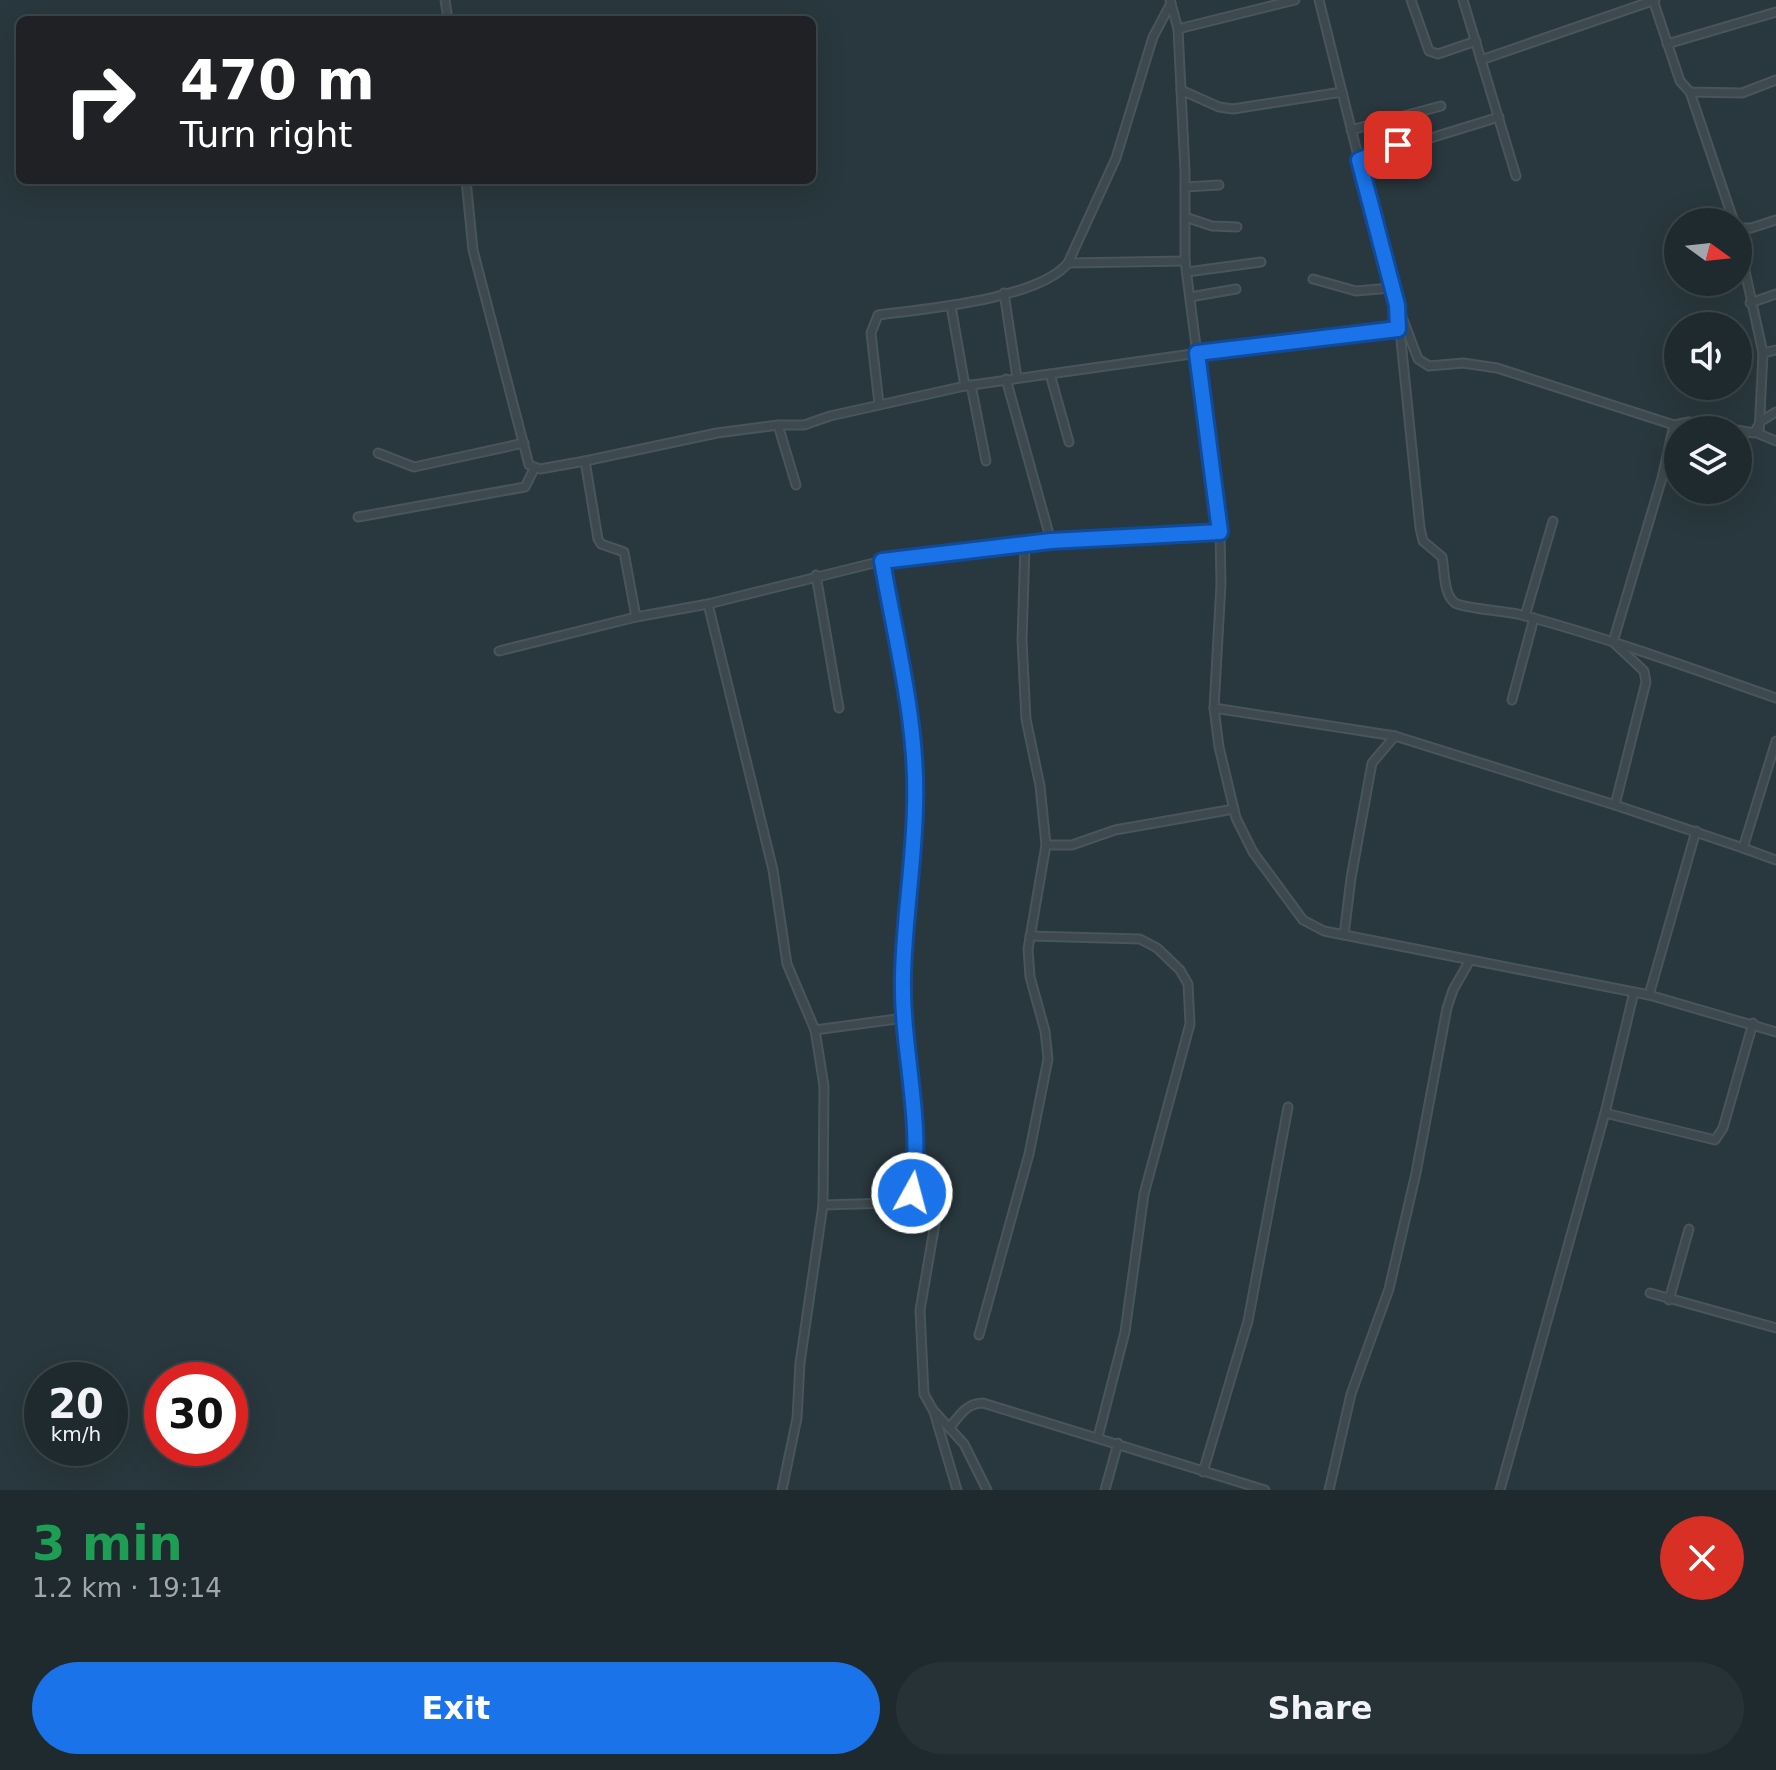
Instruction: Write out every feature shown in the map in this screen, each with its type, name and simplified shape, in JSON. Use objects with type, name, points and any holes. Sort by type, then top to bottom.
[{"type":"street","points":[[1178,29],[1295,0]]},
{"type":"street","points":[[1319,0],[1391,288],[1418,359],[1429,366],[1463,363],[1497,368],[1664,422]]},
{"type":"street","points":[[1411,0],[1429,51],[1438,54],[1476,41]]},
{"type":"street","points":[[1463,0],[1516,176]]},
{"type":"street","points":[[1481,60],[1654,0],[1680,81],[1690,92],[1729,208]]},
{"type":"street","points":[[1170,2],[1178,29],[1185,261],[1220,532],[1221,584],[1214,708],[1219,747],[1234,809],[1253,852],[1303,920],[1324,931],[1649,995],[1776,1032]]},
{"type":"street","points":[[879,404],[871,333],[878,315],[951,306],[1004,293],[1058,275],[1068,263],[1116,158],[1153,37],[1170,2]]},
{"type":"street","points":[[1667,44],[1776,12]]},
{"type":"street","points":[[1690,92],[1742,93],[1776,80]]},
{"type":"street","points":[[1181,90],[1219,107],[1233,109],[1342,92]]},
{"type":"street","points":[[1351,130],[1441,106]]},
{"type":"street","points":[[1359,160],[1499,117]]},
{"type":"street","points":[[466,184],[473,250],[529,465],[534,469],[717,433],[804,425],[879,404],[968,385],[1398,329]]},
{"type":"street","points":[[1185,187],[1219,185]]},
{"type":"street","points":[[1185,217],[1212,226],[1237,227]]},
{"type":"street","points":[[1752,228],[1776,220]]},
{"type":"street","points":[[1068,263],[1185,261]]},
{"type":"street","points":[[1187,272],[1261,262]]},
{"type":"street","points":[[1313,279],[1356,291],[1391,288]]},
{"type":"street","points":[[1190,297],[1236,289]]},
{"type":"street","points":[[1004,293],[1017,378]]},
{"type":"street","points":[[1750,303],[1776,294]]},
{"type":"street","points":[[1749,296],[1763,353],[1759,434],[1776,441]]},
{"type":"street","points":[[1397,305],[1423,541],[1442,557],[1447,592],[1453,601],[1461,606],[1501,609],[1534,618],[1776,698]]},
{"type":"street","points":[[951,306],[986,461]]},
{"type":"street","points":[[1763,353],[1776,350]]},
{"type":"street","points":[[1050,374],[1069,442]]},
{"type":"street","points":[[1006,379],[1051,541]]},
{"type":"street","points":[[1752,433],[1761,421],[1776,412]]},
{"type":"street","points":[[778,425],[796,485]]},
{"type":"street","points":[[378,453],[414,467],[524,443]]},
{"type":"street","points":[[585,461],[598,539],[601,544],[621,548],[624,552],[636,617]]},
{"type":"street","points":[[358,517],[525,487],[534,469]]},
{"type":"street","points":[[1613,642],[1664,469]]},
{"type":"street","points":[[1525,616],[1553,521]]},
{"type":"street","points":[[499,651],[882,561],[1051,541],[1220,532]]},
{"type":"street","points":[[979,1335],[1029,1154],[1048,1059],[1045,1031],[1030,977],[1030,936],[1046,845],[1040,786],[1026,719],[1022,640],[1025,546]]},
{"type":"street","points":[[882,561],[909,708],[915,805],[903,976],[904,1018],[917,1143],[913,1198]]},
{"type":"street","points":[[816,575],[839,708]]},
{"type":"street","points":[[708,604],[773,870],[787,964],[815,1030],[824,1098],[823,1205],[800,1363],[797,1418],[782,1490]]},
{"type":"street","points":[[1512,700],[1534,618]]},
{"type":"street","points":[[1613,642],[1644,671],[1646,682],[1615,805]]},
{"type":"street","points":[[1214,708],[1395,736],[1696,831],[1776,860]]},
{"type":"street","points":[[1344,935],[1372,763],[1395,736]]},
{"type":"street","points":[[1743,848],[1776,741]]},
{"type":"street","points":[[1046,845],[1072,845],[1115,830],[1234,809]]},
{"type":"street","points":[[1649,995],[1696,831]]},
{"type":"street","points":[[1030,936],[1140,939],[1157,948],[1180,970],[1188,984],[1190,1024],[1144,1194],[1125,1332],[1098,1437]]},
{"type":"street","points":[[1329,1490],[1351,1394],[1389,1289],[1416,1173],[1447,1008],[1470,960]]},
{"type":"street","points":[[1500,1490],[1605,1113],[1634,992]]},
{"type":"street","points":[[815,1030],[904,1018]]},
{"type":"street","points":[[1605,1113],[1715,1140],[1723,1128],[1753,1023]]},
{"type":"street","points":[[1203,1472],[1248,1321],[1288,1107]]},
{"type":"street","points":[[823,1205],[891,1203],[913,1198],[934,1205],[937,1212],[920,1310],[924,1394],[933,1410],[957,1490]]},
{"type":"street","points":[[1669,1300],[1689,1229]]},
{"type":"street","points":[[1650,1293],[1776,1328]]},
{"type":"street","points":[[950,1427],[966,1408],[974,1403],[983,1403],[1265,1490]]},
{"type":"street","points":[[933,1410],[964,1444],[987,1490]]},
{"type":"street","points":[[1105,1490],[1118,1443]]},
{"type":"route","points":[[912,1193],[917,1143],[907,1069],[903,976],[915,805],[909,708],[882,561],[1051,541],[1220,532],[1197,353],[1398,329],[1397,305],[1359,160],[1398,145]]}]
